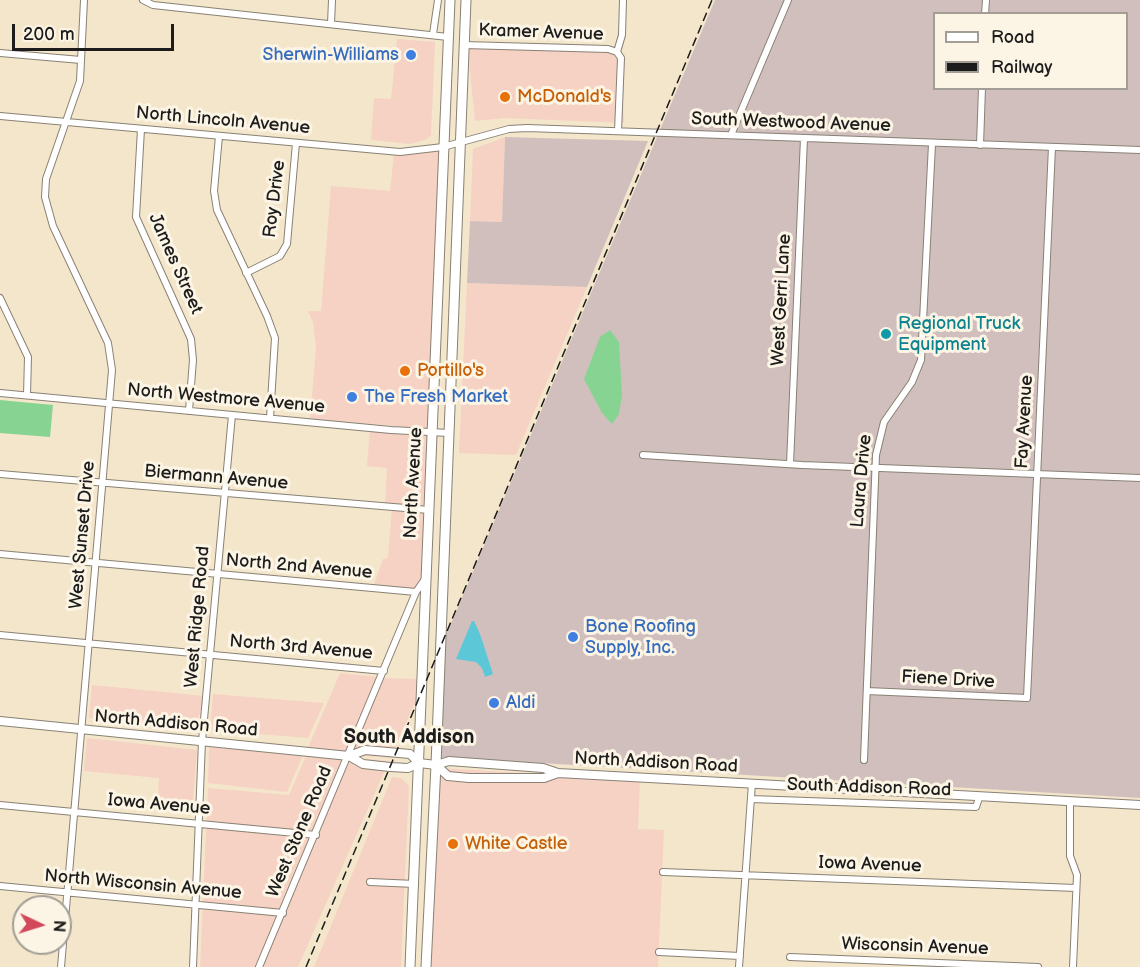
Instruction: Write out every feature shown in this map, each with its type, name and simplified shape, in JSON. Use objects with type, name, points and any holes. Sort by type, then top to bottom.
[{"type":"main road","name":"North Avenue","points":[[410,967],[433,432],[442,147],[450,0]]},
{"type":"main road","name":"North Avenue","points":[[426,967],[462,143],[466,0]]},
{"type":"street","name":"West Sunset Drive","points":[[61,967],[112,370],[110,350],[46,210],[46,180],[80,81],[84,0]]},
{"type":"street","points":[[143,0],[156,6],[448,37]]},
{"type":"street","points":[[331,24],[332,0]]},
{"type":"street","points":[[433,34],[438,0]]},
{"type":"street","points":[[618,131],[621,58],[617,52],[622,35],[623,0]]},
{"type":"street","points":[[732,135],[788,0]]},
{"type":"street","name":"Kramer Avenue","points":[[464,45],[608,49],[617,52]]},
{"type":"street","points":[[0,53],[81,60]]},
{"type":"street","points":[[980,145],[982,90]]},
{"type":"street","name":"North Lincoln Avenue","points":[[0,116],[400,152],[442,147]]},
{"type":"street","name":"James Street","points":[[141,129],[136,217],[191,339],[193,360],[189,411]]},
{"type":"street","name":"South Westwood Avenue","points":[[442,147],[509,129],[1140,150]]},
{"type":"street","points":[[219,136],[216,205],[275,338],[270,418]]},
{"type":"street","name":"West Gerri Lane","points":[[790,464],[804,138]]},
{"type":"street","name":"Roy Drive","points":[[246,273],[280,256],[287,244],[296,143]]},
{"type":"street","name":"Laura Drive","points":[[864,760],[875,468],[884,422],[912,382],[921,360],[932,144]]},
{"type":"street","name":"Fay Avenue","points":[[1027,698],[1052,147]]},
{"type":"street","points":[[0,297],[28,357],[27,395]]},
{"type":"street","name":"North Westmore Avenue","points":[[0,393],[449,433]]},
{"type":"street","name":"West Ridge Road","points":[[193,967],[202,741],[232,415]]},
{"type":"street","points":[[643,455],[875,468],[1140,478]]},
{"type":"street","name":"Biermann Avenue","points":[[0,474],[225,495],[429,510]]},
{"type":"street","name":"North 2nd Avenue","points":[[0,554],[416,592]]},
{"type":"street","name":"West Stone Road","points":[[259,967],[416,592],[426,577]]},
{"type":"street","name":"North 3rd Avenue","points":[[0,635],[384,671]]},
{"type":"street","name":"Fiene Drive","points":[[867,691],[1027,698]]},
{"type":"street","name":"North Addison Road","points":[[0,721],[349,756],[363,764],[390,767],[408,768],[419,763],[436,765],[449,760],[543,768],[558,773],[752,783]]},
{"type":"street","name":"North Addison Road","points":[[349,756],[365,750],[410,754],[419,763]]},
{"type":"street","name":"North Addison Road","points":[[436,765],[448,776],[469,778],[544,778],[558,773]]},
{"type":"street","points":[[739,967],[752,783]]},
{"type":"street","name":"South Addison Road","points":[[752,783],[1070,804],[1140,806]]},
{"type":"street","name":"South Addison Road","points":[[751,799],[976,807],[979,798]]},
{"type":"street","points":[[1070,804],[1070,856],[1077,875],[1073,967]]},
{"type":"street","name":"Iowa Avenue","points":[[0,805],[316,835]]},
{"type":"street","name":"Iowa Avenue","points":[[663,872],[1076,888]]},
{"type":"street","points":[[370,882],[415,884]]},
{"type":"street","name":"North Wisconsin Avenue","points":[[0,886],[283,913]]},
{"type":"street","points":[[659,952],[740,956]]},
{"type":"street","name":"Wisconsin Avenue","points":[[790,957],[1038,967]]},
{"type":"shaded area","points":[[715,0],[1140,0],[1140,798],[437,757],[442,645]]},
{"type":"shaded area","points":[[397,39],[435,42],[431,135],[427,139],[410,144],[371,140],[374,98],[391,99]]},
{"type":"shaded area","points":[[467,42],[620,47],[624,123],[505,118],[475,121]]},
{"type":"shaded area","points":[[505,137],[502,222],[470,221],[473,149]]},
{"type":"shaded area","points":[[505,137],[648,141],[587,287],[467,283],[470,221],[502,222]]},
{"type":"shaded area","points":[[440,149],[431,429],[310,419],[316,347],[313,322],[308,311],[321,311],[331,186],[390,191],[394,154]]},
{"type":"shaded area","points":[[467,283],[587,287],[516,455],[459,453]]},
{"type":"shaded area","points":[[370,429],[431,433],[424,576],[414,593],[372,590],[383,559],[388,558],[392,506],[385,505],[387,468],[367,466]]},
{"type":"shaded area","points":[[340,673],[377,677],[348,754],[307,750]]},
{"type":"shaded area","points":[[382,678],[422,679],[421,688],[391,758],[350,755]]},
{"type":"shaded area","points":[[92,685],[205,696],[195,728],[89,718]]},
{"type":"shaded area","points":[[213,694],[324,703],[308,738],[210,730]]},
{"type":"shaded area","points":[[87,738],[197,750],[192,814],[157,810],[159,778],[84,771]]},
{"type":"shaded area","points":[[209,746],[304,753],[287,792],[208,783]]},
{"type":"shaded area","points":[[307,753],[389,761],[298,967],[200,967],[208,788],[289,795]]},
{"type":"shaded area","points":[[440,768],[640,780],[638,829],[664,830],[658,967],[430,967]]},
{"type":"shaded area","points":[[392,777],[401,778],[409,786],[401,967],[314,967]]},
{"type":"green space","points":[[610,330],[619,342],[622,395],[619,414],[612,424],[602,413],[584,379],[600,337]]},
{"type":"green space","points":[[0,400],[53,405],[50,437],[0,433]]},
{"type":"water","points":[[472,621],[480,634],[493,674],[485,677],[482,668],[476,662],[456,659]]},
{"type":"railway","points":[[306,967],[712,0]]},
{"type":"place","name":"Sherwin-Williams","points":[[411,55]]},
{"type":"place","name":"McDonald's","points":[[505,97]]},
{"type":"place","name":"Regional Truck Equipment","points":[[886,334]]},
{"type":"place","name":"Portillo's","points":[[405,371]]},
{"type":"place","name":"The Fresh Market","points":[[352,397]]},
{"type":"place","name":"Bone Roofing Supply, Inc.","points":[[573,637]]},
{"type":"place","name":"Aldi","points":[[494,703]]},
{"type":"place","name":"White Castle","points":[[453,844]]},
{"type":"district","name":"South Addison","points":[[409,738]]}]
